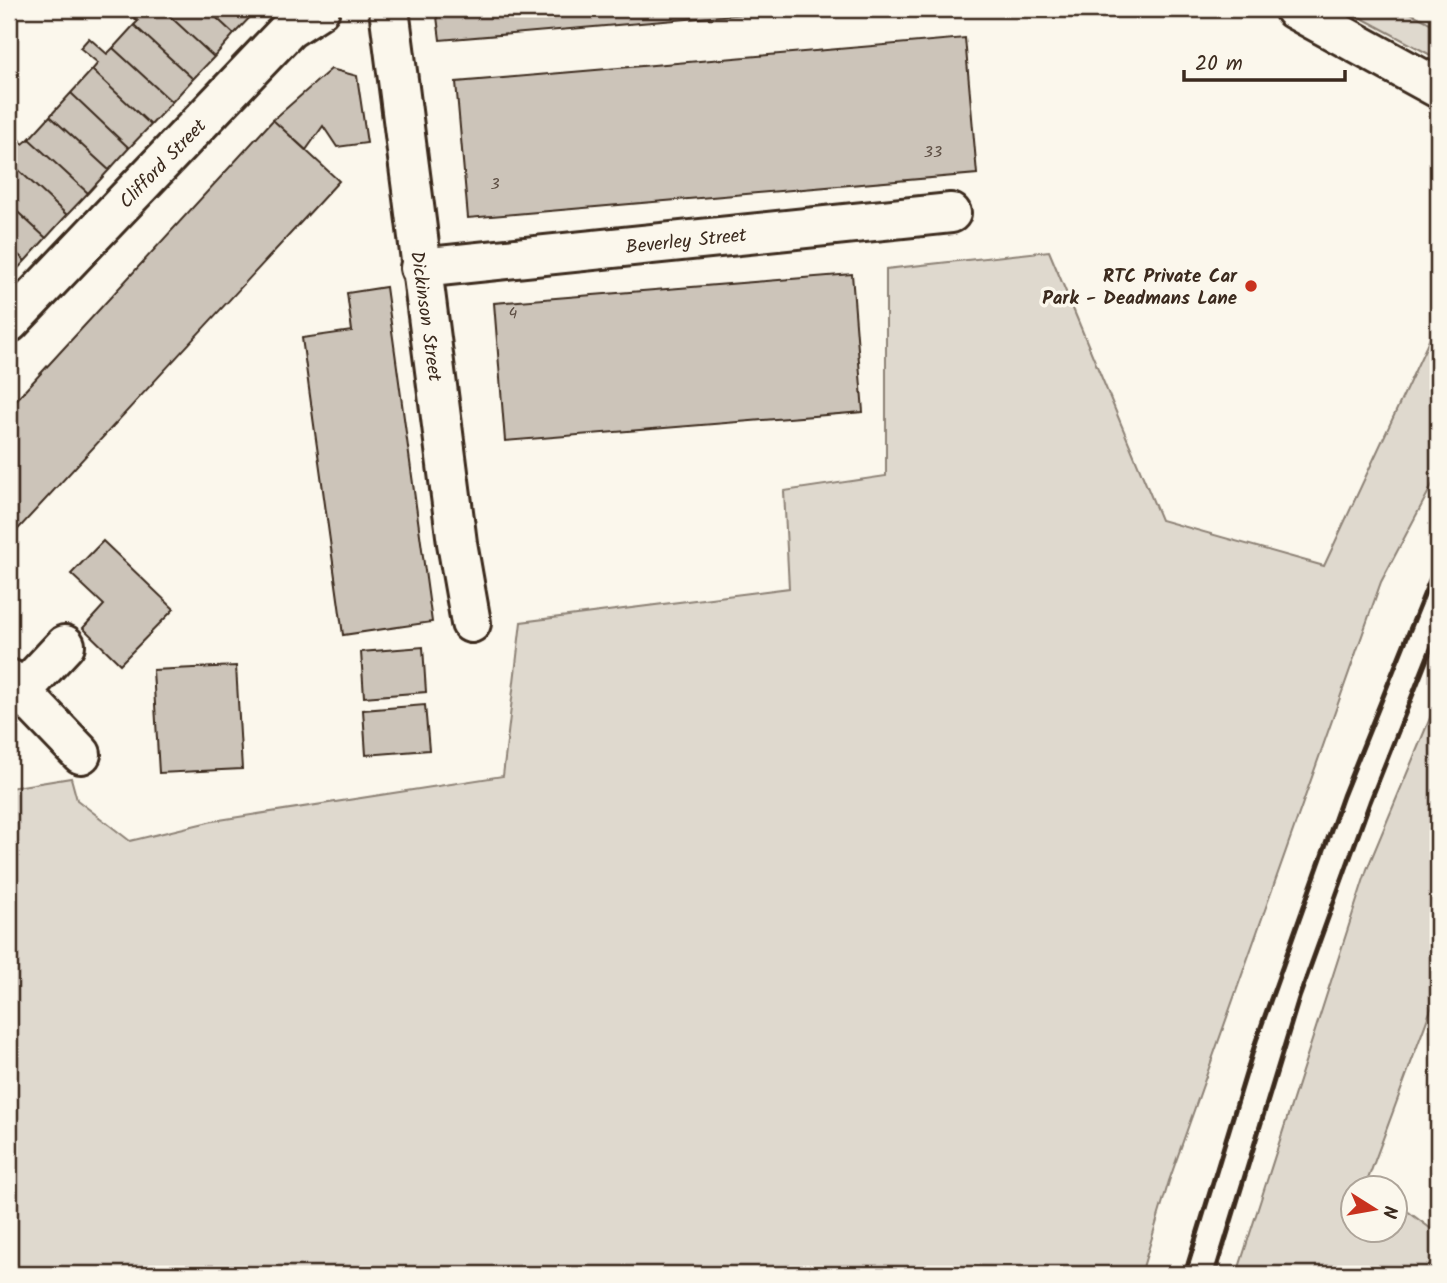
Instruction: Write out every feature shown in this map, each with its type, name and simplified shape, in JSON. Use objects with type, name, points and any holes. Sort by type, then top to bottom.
[{"type":"street","name":"Clifford Street","points":[[9,323],[289,29],[320,9]]},
{"type":"street","name":"Dickinson Street","points":[[389,9],[420,268],[457,543],[471,623]]},
{"type":"street","points":[[1294,9],[1438,88]]},
{"type":"street","name":"Beverley Street","points":[[420,268],[951,213]]},
{"type":"street","points":[[65,645],[15,685],[81,754]]},
{"type":"shaded area","points":[[1345,9],[1403,9],[1438,27],[1438,59]]},
{"type":"shaded area","points":[[1049,251],[1161,520],[1324,566],[1438,321],[1438,474],[1381,582],[1169,1181],[1141,1274],[9,1274],[9,788],[71,778],[77,800],[130,841],[213,821],[503,776],[521,622],[789,588],[784,491],[886,476],[886,269]]},
{"type":"shaded area","points":[[1438,699],[1438,990],[1370,1174],[1338,1174],[1338,1244],[1408,1244],[1408,1212],[1438,1234],[1438,1274],[1237,1274],[1367,869]]},
{"type":"building","points":[[124,9],[162,9],[214,57],[193,79],[134,25],[138,21]]},
{"type":"building","points":[[162,9],[207,9],[234,34],[214,57]]},
{"type":"building","points":[[207,9],[253,9],[256,11],[234,34]]},
{"type":"building","points":[[436,9],[805,9],[440,40]]},
{"type":"building","points":[[134,25],[193,79],[172,102],[113,48]]},
{"type":"building","points":[[89,38],[107,54],[113,48],[172,102],[151,125],[92,70],[98,63],[80,48]]},
{"type":"building","points":[[965,38],[977,174],[468,218],[456,82]]},
{"type":"building","points":[[331,69],[357,76],[367,143],[337,147],[323,126],[306,150],[273,120]]},
{"type":"building","points":[[92,70],[151,125],[129,148],[71,93]]},
{"type":"building","points":[[71,93],[129,148],[109,170],[50,116]]},
{"type":"building","points":[[50,116],[109,170],[88,193],[29,139]]},
{"type":"building","points":[[273,120],[339,181],[9,539],[9,408]]},
{"type":"building","points":[[9,129],[23,144],[29,139],[88,193],[67,215],[9,161],[13,156],[9,151]]},
{"type":"building","points":[[9,161],[67,215],[46,238],[9,204]]},
{"type":"building","points":[[9,204],[46,238],[25,261],[9,246]]},
{"type":"building","points":[[9,246],[25,261],[9,278]]},
{"type":"building","points":[[852,274],[863,412],[505,441],[494,303]]},
{"type":"building","points":[[386,287],[432,622],[343,635],[302,338],[352,331],[347,293]]},
{"type":"building","points":[[103,541],[174,609],[120,664],[83,628],[104,605],[71,574]]},
{"type":"building","points":[[423,647],[426,692],[364,697],[361,652]]},
{"type":"building","points":[[236,666],[242,769],[159,773],[153,670]]},
{"type":"building","points":[[425,705],[429,750],[366,755],[363,710]]},
{"type":"railway","points":[[1185,1274],[1256,1041],[1343,796],[1438,560]]},
{"type":"railway","points":[[1215,1274],[1299,998],[1370,802],[1438,631]]},
{"type":"place","name":"RTC Private Car Park - Deadmans Lane","points":[[1251,286]]}]
